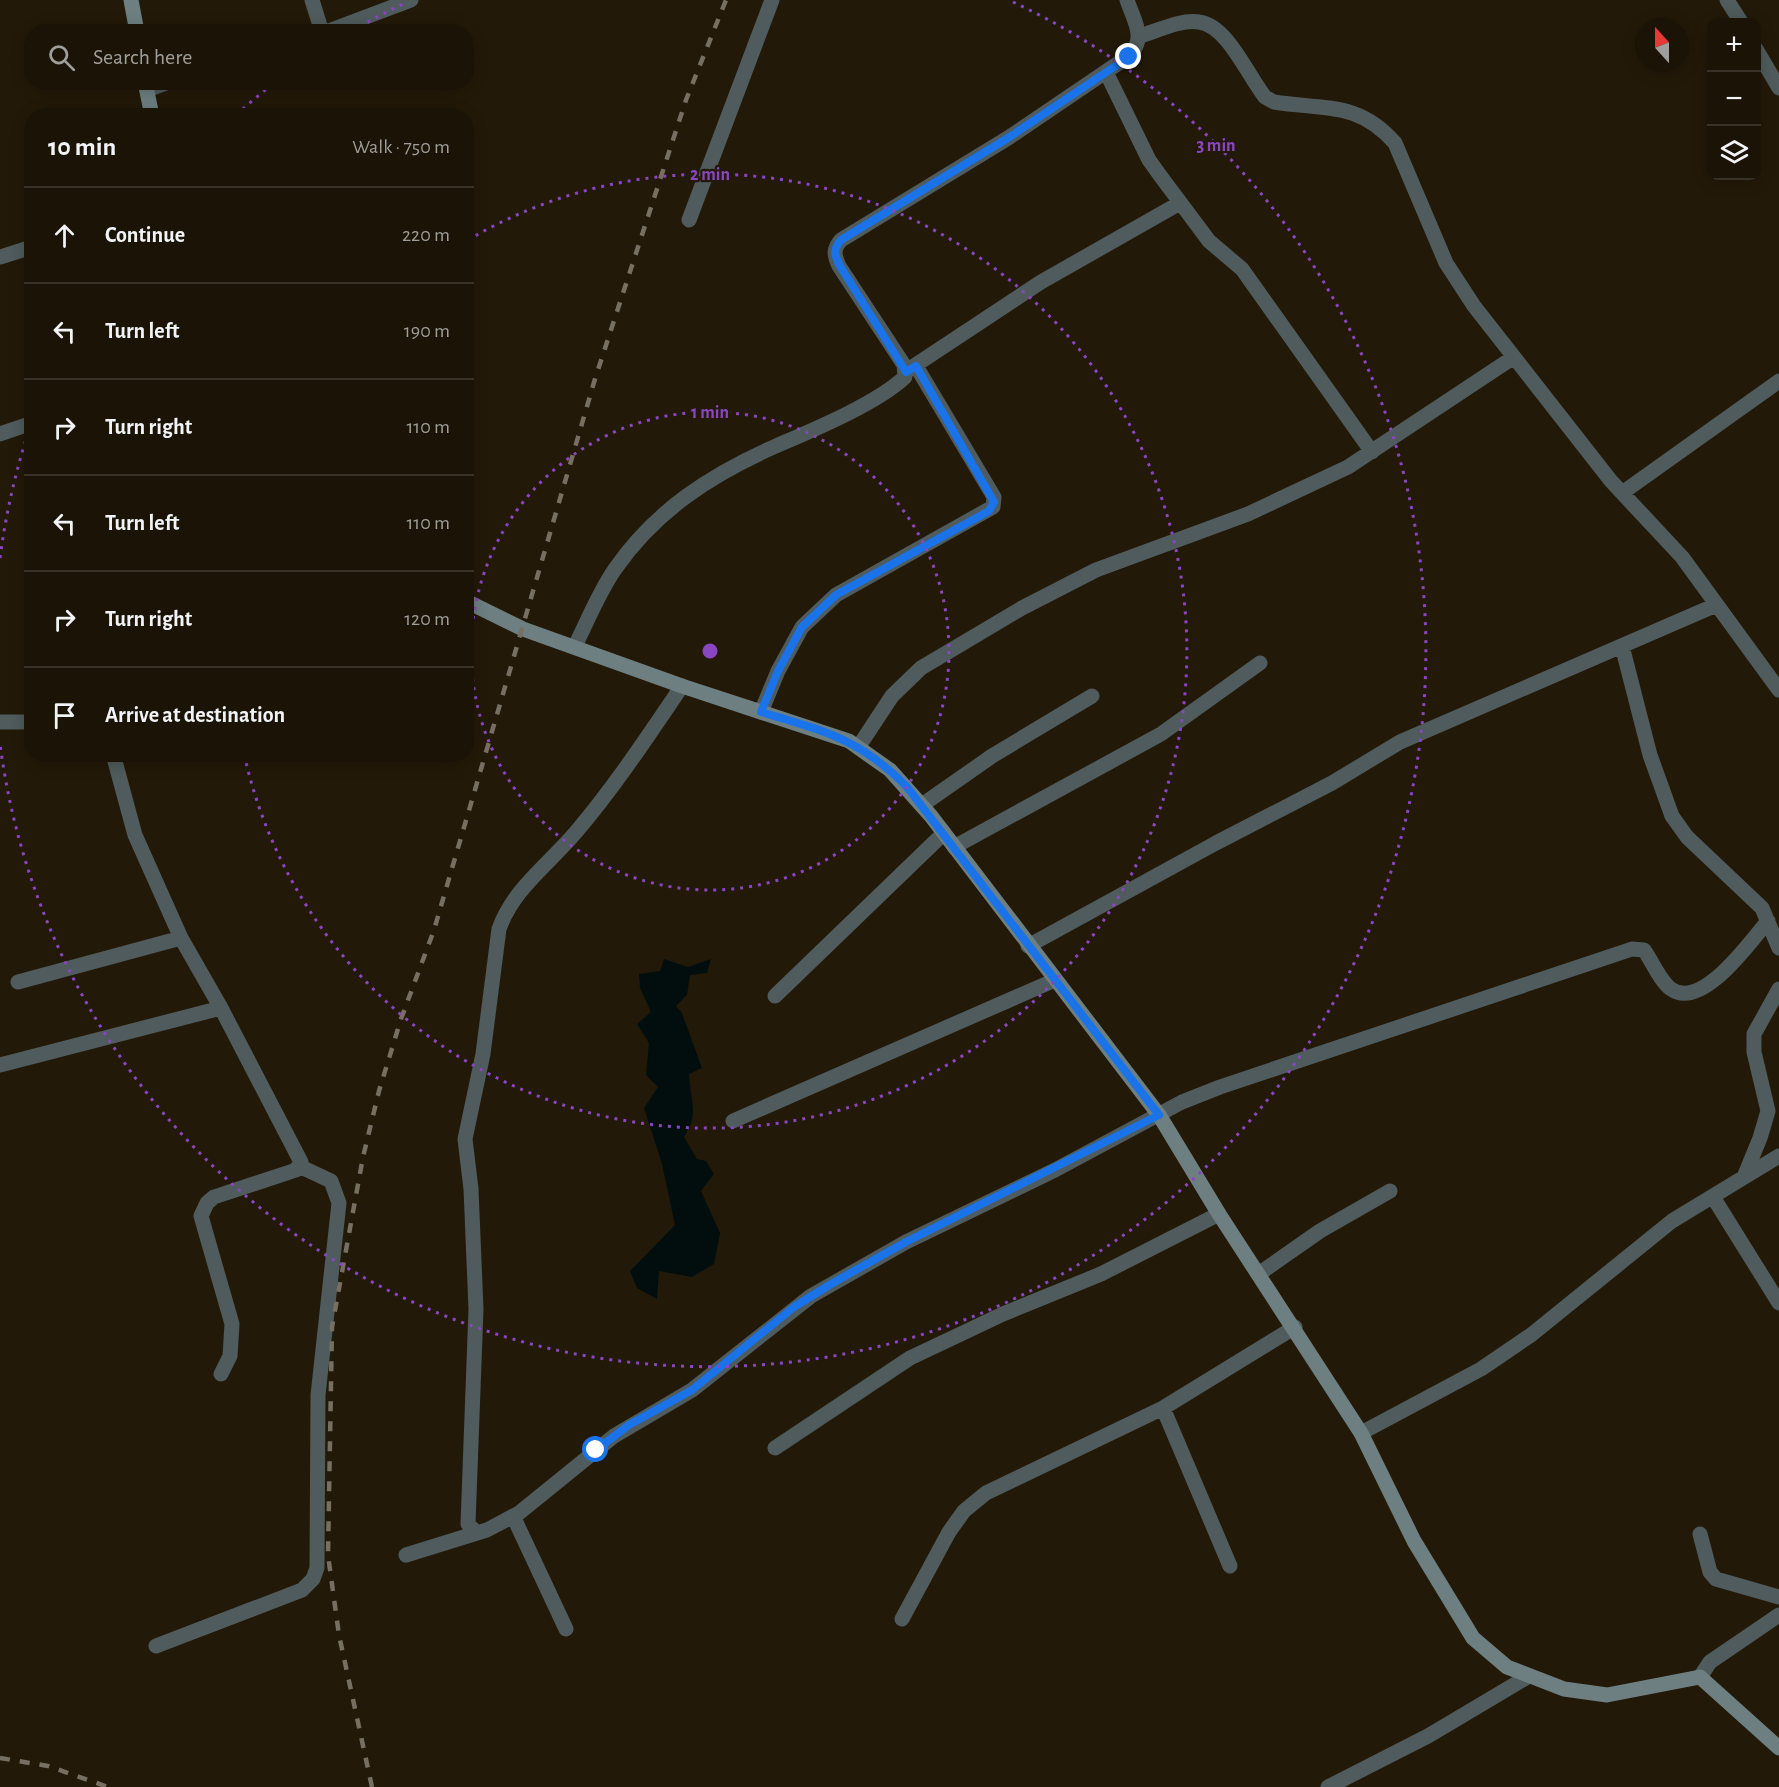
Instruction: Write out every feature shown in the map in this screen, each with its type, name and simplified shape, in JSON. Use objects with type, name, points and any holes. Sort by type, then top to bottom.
[{"type":"street","points":[[131,0],[136,24]]},
{"type":"street","points":[[312,0],[321,24]]},
{"type":"street","points":[[346,24],[411,0]]},
{"type":"street","points":[[689,220],[772,0]]},
{"type":"street","points":[[761,712],[778,671],[802,627],[836,595],[993,507],[994,497],[911,369],[840,266],[835,255],[836,246],[841,240],[1008,138],[1135,51],[1140,36],[1127,0]]},
{"type":"street","points":[[1727,0],[1738,18]]},
{"type":"street","points":[[1140,36],[1188,22],[1199,22],[1212,26],[1226,39],[1265,97],[1274,102],[1358,113],[1380,127],[1395,143],[1446,263],[1474,306],[1622,493],[1682,558],[1779,690]]},
{"type":"street","points":[[1761,58],[1779,88]]},
{"type":"street","points":[[1106,72],[1149,160],[1209,242],[1242,269],[1372,452]]},
{"type":"street","points":[[147,90],[150,108]]},
{"type":"street","points":[[575,646],[614,571],[633,545],[673,506],[709,478],[830,423],[902,380],[911,369],[1041,282],[1180,203]]},
{"type":"street","points":[[0,257],[24,250]]},
{"type":"street","points":[[859,746],[892,696],[921,668],[1022,608],[1118,561],[1248,513],[1348,467],[1515,357]]},
{"type":"street","points":[[1622,493],[1779,381]]},
{"type":"street","points":[[0,434],[24,426]]},
{"type":"street","points":[[474,605],[523,629],[682,686],[821,730],[859,746],[890,770],[944,833],[1159,1115],[1219,1215],[1260,1273],[1361,1432],[1414,1541],[1473,1638],[1507,1667],[1564,1689],[1607,1695],[1700,1677],[1710,1662],[1779,1615]]},
{"type":"street","points":[[1028,946],[1216,843],[1332,783],[1400,742],[1716,605]]},
{"type":"street","points":[[1622,646],[1650,755],[1672,816],[1687,837],[1762,908],[1779,948]]},
{"type":"street","points":[[954,847],[1161,734],[1260,663]]},
{"type":"street","points":[[477,1533],[468,1524],[476,1309],[471,1189],[465,1139],[483,1054],[499,929],[504,915],[516,897],[597,806],[682,686]]},
{"type":"street","points":[[922,805],[992,756],[1092,696]]},
{"type":"street","points":[[0,722],[24,722]]},
{"type":"street","points":[[116,762],[135,835],[181,938],[221,1008],[299,1157],[299,1166]]},
{"type":"street","points":[[775,996],[944,833]]},
{"type":"street","points":[[406,1555],[482,1533],[513,1516],[614,1436],[708,1378],[811,1296],[906,1242],[1182,1102],[1220,1087],[1632,949],[1644,950],[1670,989],[1684,994],[1694,993],[1728,967],[1768,921]]},
{"type":"street","points":[[18,982],[181,938]]},
{"type":"street","points":[[733,1121],[1055,980]]},
{"type":"street","points":[[1744,1177],[1765,1125],[1768,1111],[1754,1052],[1754,1034],[1779,989]]},
{"type":"street","points":[[0,1065],[221,1008]]},
{"type":"street","points":[[1361,1432],[1480,1369],[1523,1341],[1546,1325],[1664,1226],[1779,1156]]},
{"type":"street","points":[[156,1646],[302,1590],[313,1579],[317,1568],[318,1395],[339,1203],[331,1181],[299,1166],[275,1177],[223,1193],[207,1203],[203,1209],[201,1216],[232,1324],[230,1356],[221,1374]]},
{"type":"street","points":[[1260,1273],[1320,1231],[1390,1191]]},
{"type":"street","points":[[1713,1197],[1779,1303]]},
{"type":"street","points":[[775,1448],[910,1358],[993,1318],[1101,1274],[1219,1215]]},
{"type":"street","points":[[902,1619],[949,1532],[964,1511],[986,1493],[1163,1408],[1294,1327]]},
{"type":"street","points":[[1163,1408],[1230,1566]]},
{"type":"street","points":[[513,1516],[566,1629]]},
{"type":"street","points":[[1700,1534],[1710,1572],[1716,1579],[1779,1597]]},
{"type":"street","points":[[1328,1787],[1428,1736],[1529,1676]]},
{"type":"street","points":[[1700,1677],[1779,1748]]},
{"type":"shaded area","points":[[664,959],[688,967],[711,959],[707,973],[690,975],[687,995],[676,1006],[682,1013],[702,1068],[689,1074],[693,1113],[692,1121],[684,1137],[697,1159],[706,1161],[714,1174],[701,1191],[720,1233],[714,1264],[692,1277],[659,1271],[657,1299],[637,1288],[630,1271],[675,1225],[662,1164],[644,1108],[658,1087],[646,1075],[649,1043],[637,1024],[651,1012],[640,988],[639,974],[660,971]]},
{"type":"railway","points":[[372,1787],[339,1635],[328,1555],[332,1327],[363,1157],[379,1091],[401,1019],[434,930],[595,379],[686,100],[726,0]]},
{"type":"railway","points":[[0,1758],[48,1766],[108,1787]]},
{"type":"route","points":[[596,1450],[629,1425],[692,1390],[794,1307],[831,1284],[906,1242],[1055,1170],[1159,1115],[907,787],[890,770],[859,746],[811,727],[761,712],[794,640],[802,627],[820,609],[836,595],[853,585],[989,511],[994,502],[994,497],[916,366],[906,372],[904,365],[840,266],[835,255],[836,246],[841,240],[1008,138],[1129,57]]}]
